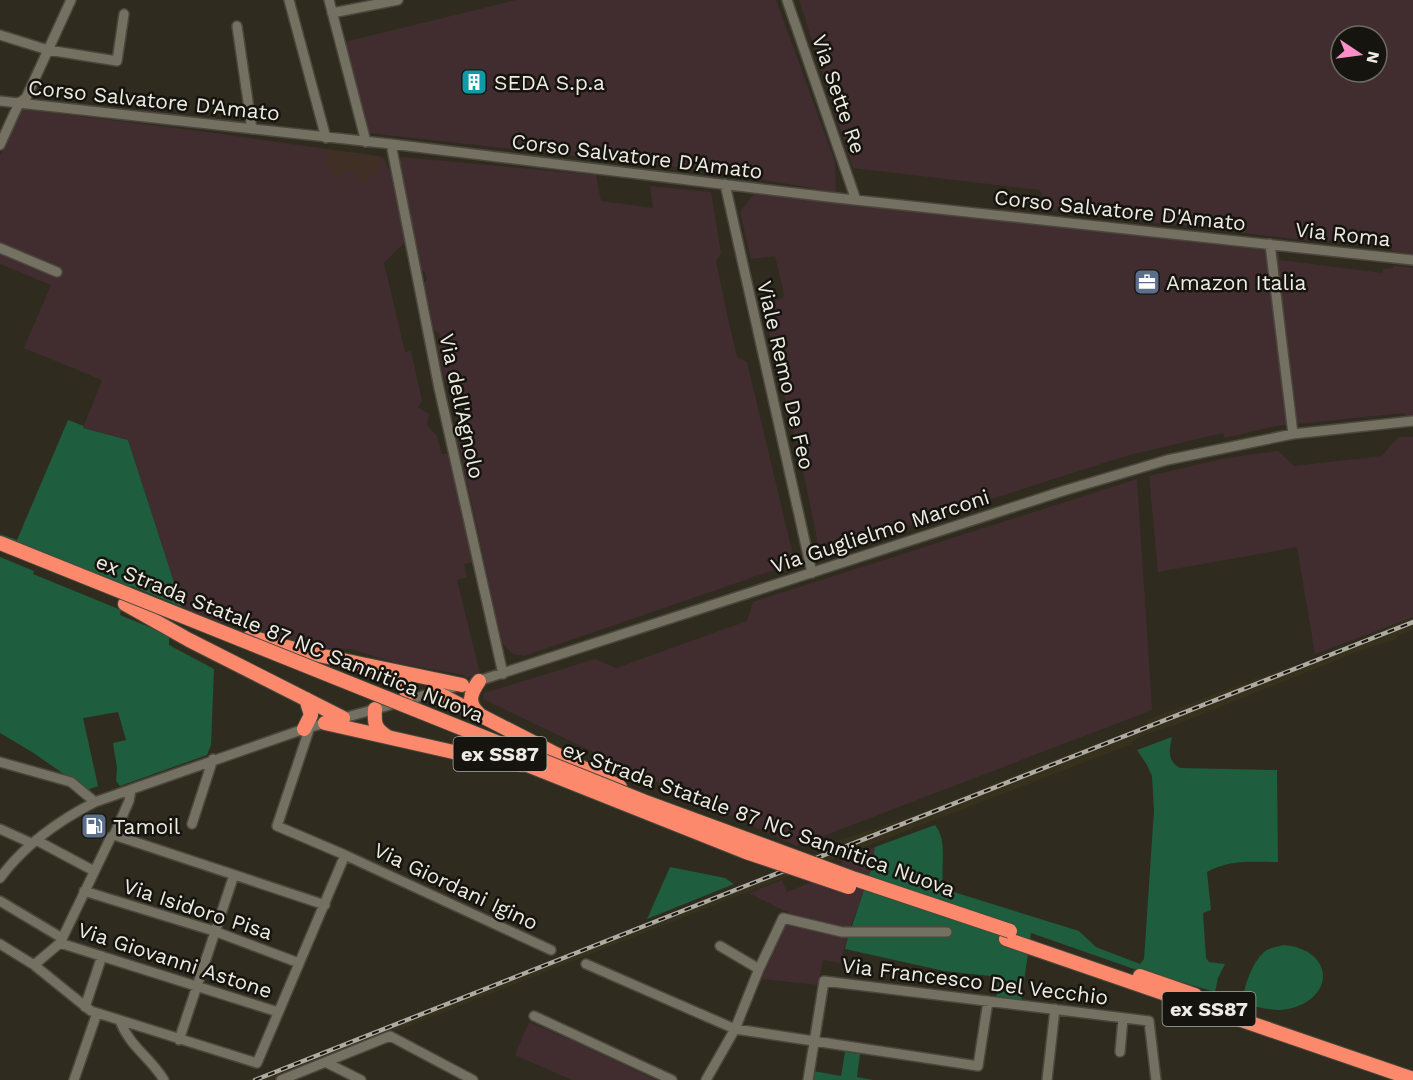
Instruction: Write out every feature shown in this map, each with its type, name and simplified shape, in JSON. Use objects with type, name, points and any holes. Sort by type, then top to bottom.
[{"type":"highway","name":"ex Strada Statale 87 NC Sannitica Nuova","points":[[0,543],[648,803],[1008,935],[1413,1078]]},
{"type":"highway","name":"ex Strada Statale 87 NC Sannitica Nuova","points":[[0,553],[746,852],[1008,935],[1413,1070]]},
{"type":"highway","points":[[125,604],[189,640],[343,718]]},
{"type":"highway","points":[[184,618],[226,628],[261,641],[462,685]]},
{"type":"highway","points":[[399,672],[408,686],[406,700]]},
{"type":"highway","points":[[479,681],[472,690],[470,703],[481,716]]},
{"type":"highway","points":[[435,692],[648,803]]},
{"type":"highway","points":[[306,699],[310,715],[307,728]]},
{"type":"highway","points":[[370,711],[374,725],[379,732],[390,738]]},
{"type":"highway","points":[[325,723],[445,748],[498,762],[526,765]]},
{"type":"street","points":[[0,145],[19,103],[26,98],[71,0]]},
{"type":"street","points":[[289,0],[326,138]]},
{"type":"street","points":[[329,0],[366,142]]},
{"type":"street","points":[[332,13],[398,0]]},
{"type":"street","name":"Via Sette Re","points":[[787,0],[856,200]]},
{"type":"street","points":[[0,35],[48,50],[117,61],[124,14]]},
{"type":"street","points":[[237,26],[252,129]]},
{"type":"street","name":"Corso Salvatore D'Amato","points":[[0,101],[391,144],[856,200],[1270,244]]},
{"type":"street","name":"Via dell'Agnolo","points":[[391,144],[439,388],[503,674]]},
{"type":"street","name":"Viale Remo De Feo","points":[[725,184],[812,573]]},
{"type":"street","points":[[1270,244],[1293,434]]},
{"type":"street","name":"Via Roma","points":[[1270,244],[1413,260]]},
{"type":"street","points":[[0,248],[57,272]]},
{"type":"street","name":"Via Guglielmo Marconi","points":[[0,878],[33,841],[66,818],[95,802],[307,728],[503,674],[1066,490],[1167,460],[1293,434],[1413,421]]},
{"type":"street","name":"Via Giordani Igino","points":[[307,728],[277,826],[345,855],[551,951]]},
{"type":"street","points":[[192,824],[213,759]]},
{"type":"street","points":[[0,762],[70,782],[95,802]]},
{"type":"street","points":[[34,965],[61,940],[111,837],[114,836],[129,801],[131,790]]},
{"type":"street","points":[[0,829],[33,841],[94,871]]},
{"type":"street","points":[[114,836],[325,905]]},
{"type":"street","points":[[0,944],[34,965],[86,1007],[97,1013],[257,1063],[345,855]]},
{"type":"street","points":[[179,1040],[234,875]]},
{"type":"street","name":"Via Isidoro Pisa","points":[[84,891],[214,931],[299,963]]},
{"type":"street","name":"Via Giovanni Astone","points":[[0,901],[61,940],[102,956],[278,1012]]},
{"type":"street","points":[[706,1080],[735,1029],[783,918],[842,932],[947,932]]},
{"type":"street","points":[[720,946],[759,969]]},
{"type":"street","points":[[86,1007],[102,956]]},
{"type":"street","points":[[586,964],[735,1029],[978,1066],[988,1001]]},
{"type":"street","name":"Via Francesco Del Vecchio","points":[[808,1080],[824,981],[1149,1021],[1156,1080]]},
{"type":"street","points":[[1047,1080],[1055,1009]]},
{"type":"street","points":[[74,1080],[97,1013]]},
{"type":"street","points":[[534,1016],[672,1080]]},
{"type":"street","points":[[1120,1052],[1124,1018]]},
{"type":"street","points":[[120,1021],[129,1040],[164,1080]]},
{"type":"street","points":[[281,1080],[390,1036],[473,1080]]},
{"type":"street","points":[[327,1063],[361,1080]]},
{"type":"shaded area","points":[[516,0],[776,0],[835,162],[836,192],[702,170],[369,133],[345,42]]},
{"type":"shaded area","points":[[799,0],[1413,0],[1413,254],[1335,242],[1335,240],[1327,241],[1323,240],[1323,236],[1317,236],[1311,241],[1051,210],[1046,207],[1040,190],[853,168]]},
{"type":"shaded area","points":[[21,109],[383,157],[390,172],[405,242],[384,263],[405,352],[411,351],[422,401],[418,407],[429,414],[427,425],[437,436],[442,454],[450,454],[473,562],[464,564],[467,577],[457,580],[480,674],[466,678],[464,675],[396,663],[351,649],[285,643],[224,619],[222,623],[182,607],[128,440],[83,428],[102,380],[24,348],[51,285],[0,264],[0,155]]},
{"type":"shaded area","points":[[326,149],[380,156],[378,173],[370,173],[368,183],[356,181],[357,173],[344,171],[343,178],[332,177],[333,169],[325,168]]},
{"type":"shaded area","points":[[401,157],[596,175],[601,201],[653,208],[650,186],[711,192],[721,253],[716,261],[727,314],[737,357],[747,362],[792,551],[790,560],[783,567],[524,656],[513,654],[502,643],[456,432],[466,422],[459,387],[445,382],[437,344],[440,338],[439,333],[434,330],[424,284],[427,279],[425,272],[420,270],[398,162]]},
{"type":"shaded area","points":[[754,193],[1265,250],[1279,253],[1280,260],[1383,273],[1383,269],[1393,268],[1393,265],[1413,268],[1413,416],[1407,417],[1403,413],[1275,426],[1225,438],[1223,433],[1129,455],[844,546],[826,547],[818,543],[766,320],[769,303],[783,298],[784,294],[775,256],[751,259],[740,212]]},
{"type":"shaded area","points":[[1398,437],[1413,437],[1413,617],[1315,654],[1297,547],[1158,572],[1149,476],[1226,458],[1278,451],[1294,466],[1382,456]]},
{"type":"shaded area","points":[[1137,479],[1152,710],[797,846],[483,699],[484,693],[595,659],[616,668],[747,621],[753,602]]},
{"type":"shaded area","points":[[1413,618],[1413,630],[1397,636],[1397,639],[1369,647],[1178,724],[1149,733],[1135,739],[1132,744],[732,898],[273,1080],[247,1080],[839,847],[838,841],[923,812],[1146,725],[1147,720],[1257,678],[1318,658]]},
{"type":"shaded area","points":[[875,847],[869,877],[850,928],[792,915],[749,893],[782,880],[787,892],[844,869],[840,858]]},
{"type":"shaded area","points":[[787,922],[847,938],[840,963],[823,960],[818,985],[761,979]]},
{"type":"shaded area","points":[[529,1022],[656,1080],[572,1080],[515,1055]]},
{"type":"green space","points":[[68,420],[84,426],[83,428],[128,440],[182,607],[131,586],[130,589],[0,537],[0,534],[17,540]]},
{"type":"green space","points":[[0,557],[34,571],[33,574],[121,610],[120,615],[169,635],[169,645],[214,669],[211,745],[207,755],[120,786],[116,781],[117,768],[113,743],[126,740],[118,712],[83,718],[98,786],[87,790],[0,733]]},
{"type":"green space","points":[[1172,737],[1171,759],[1180,768],[1277,770],[1278,862],[1233,863],[1207,872],[1211,910],[1203,913],[1206,958],[1209,962],[1225,964],[1218,978],[1215,992],[1151,975],[1031,933],[1021,1001],[996,999],[999,977],[944,971],[845,949],[871,869],[875,847],[935,825],[942,839],[944,889],[1079,931],[1096,947],[1140,964],[1144,959],[1154,811],[1152,776],[1137,750]]},
{"type":"green space","points":[[670,867],[725,878],[734,884],[647,919]]},
{"type":"green space","points":[[1283,945],[1300,948],[1312,955],[1320,964],[1323,975],[1321,985],[1315,995],[1304,1004],[1282,1010],[1242,1002],[1249,975],[1259,957],[1268,950]]},
{"type":"green space","points":[[845,1052],[860,1054],[857,1077],[873,1080],[812,1080],[813,1071],[841,1076]]},
{"type":"railway","points":[[255,1080],[1413,622]]},
{"type":"place","name":"SEDA S.p.a","points":[[474,82]]},
{"type":"place","name":"Amazon Italia","points":[[1147,282]]},
{"type":"place","name":"Tamoil","points":[[94,826]]}]
